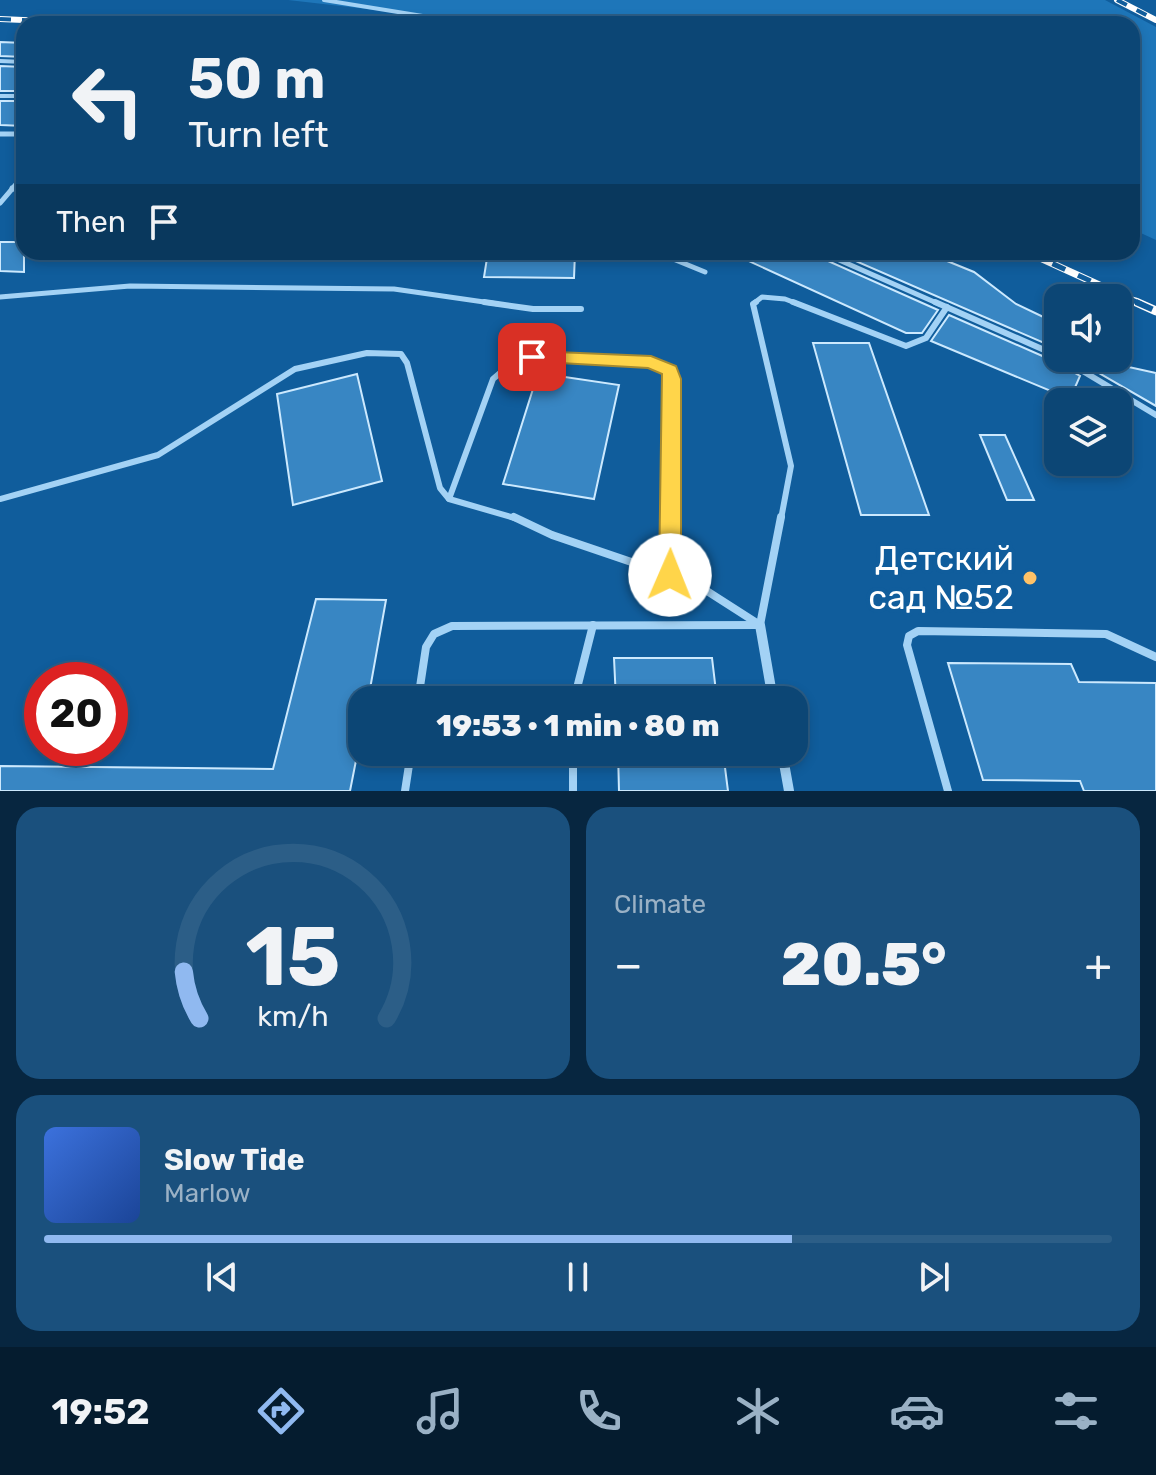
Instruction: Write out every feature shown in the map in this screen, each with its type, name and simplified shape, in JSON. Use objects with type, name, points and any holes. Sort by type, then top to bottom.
[{"type":"street","points":[[760,625],[771,686]]},
{"type":"street","points":[[785,766],[789,791]]},
{"type":"lane","points":[[324,0],[423,16]]},
{"type":"lane","points":[[0,203],[16,184]]},
{"type":"lane","points":[[12,188],[16,190]]},
{"type":"lane","points":[[676,260],[705,272]]},
{"type":"lane","points":[[839,260],[1044,350]]},
{"type":"lane","points":[[0,297],[130,286],[394,289],[533,309],[581,309]]},
{"type":"lane","points":[[760,625],[791,466],[753,304],[769,296],[785,299],[906,346],[921,344],[928,339],[947,307]]},
{"type":"lane","points":[[0,499],[158,455],[295,369],[367,353],[391,352],[401,354],[407,363],[440,488],[449,499],[507,514],[552,535],[696,584],[760,625]]},
{"type":"lane","points":[[449,499],[493,379],[502,369],[532,357],[662,364],[670,370],[672,379],[670,575]]},
{"type":"lane","points":[[1085,372],[1156,415]]},
{"type":"lane","points":[[578,686],[593,625]]},
{"type":"lane","points":[[420,686],[426,647],[434,634],[452,626],[760,625]]},
{"type":"lane","points":[[948,791],[907,645],[909,636],[918,631],[1106,634],[1156,657]]},
{"type":"lane","points":[[405,791],[409,766]]},
{"type":"lane","points":[[573,766],[573,791]]},
{"type":"shaded area","points":[[288,0],[1105,0],[1135,16],[402,16],[402,13]]},
{"type":"shaded area","points":[[1140,19],[1156,27],[1156,240],[1140,233]]},
{"type":"building","points":[[0,42],[16,43],[16,57],[0,56]]},
{"type":"building","points":[[0,66],[16,67],[16,91],[0,91]]},
{"type":"building","points":[[0,101],[16,101],[16,126],[0,125]]},
{"type":"building","points":[[0,242],[16,242],[16,260],[24,260],[24,272],[0,271]]},
{"type":"building","points":[[487,260],[575,260],[574,278],[484,277]]},
{"type":"building","points":[[746,260],[826,260],[938,310],[922,333],[906,333]]},
{"type":"building","points":[[853,260],[945,260],[974,272],[1016,304],[1044,317],[1044,343]]},
{"type":"building","points":[[949,315],[1044,357],[1044,372],[1073,372],[1080,376],[1075,388],[1044,388],[931,341]]},
{"type":"building","points":[[813,343],[869,343],[929,515],[861,515]]},
{"type":"building","points":[[1132,368],[1156,373],[1156,406],[1132,392],[1132,388],[1125,388],[1097,372],[1132,372]]},
{"type":"building","points":[[538,373],[619,385],[594,499],[503,484]]},
{"type":"building","points":[[357,374],[382,481],[293,505],[277,394]]},
{"type":"building","points":[[980,435],[1005,435],[1034,500],[1007,500]]},
{"type":"building","points":[[316,599],[386,600],[371,686],[348,686],[348,766],[355,766],[350,791],[0,791],[0,766],[273,769]]},
{"type":"building","points":[[614,658],[712,658],[715,686],[615,686]]},
{"type":"building","name":"Детский сад №52","points":[[948,663],[1071,664],[1079,682],[1156,683],[1156,791],[1084,791],[1080,781],[983,780]]},
{"type":"building","points":[[618,766],[725,766],[728,791],[619,791]]},
{"type":"railway","points":[[1117,0],[1156,20]]},
{"type":"railway","points":[[0,19],[16,20]]},
{"type":"railway","points":[[1045,260],[1141,304]]},
{"type":"railway","points":[[1136,302],[1156,311]]},
{"type":"place","name":"Детский сад №52","points":[[1030,578]]},
{"type":"route","points":[[532,357],[651,362],[662,364],[670,370],[670,575]]}]
